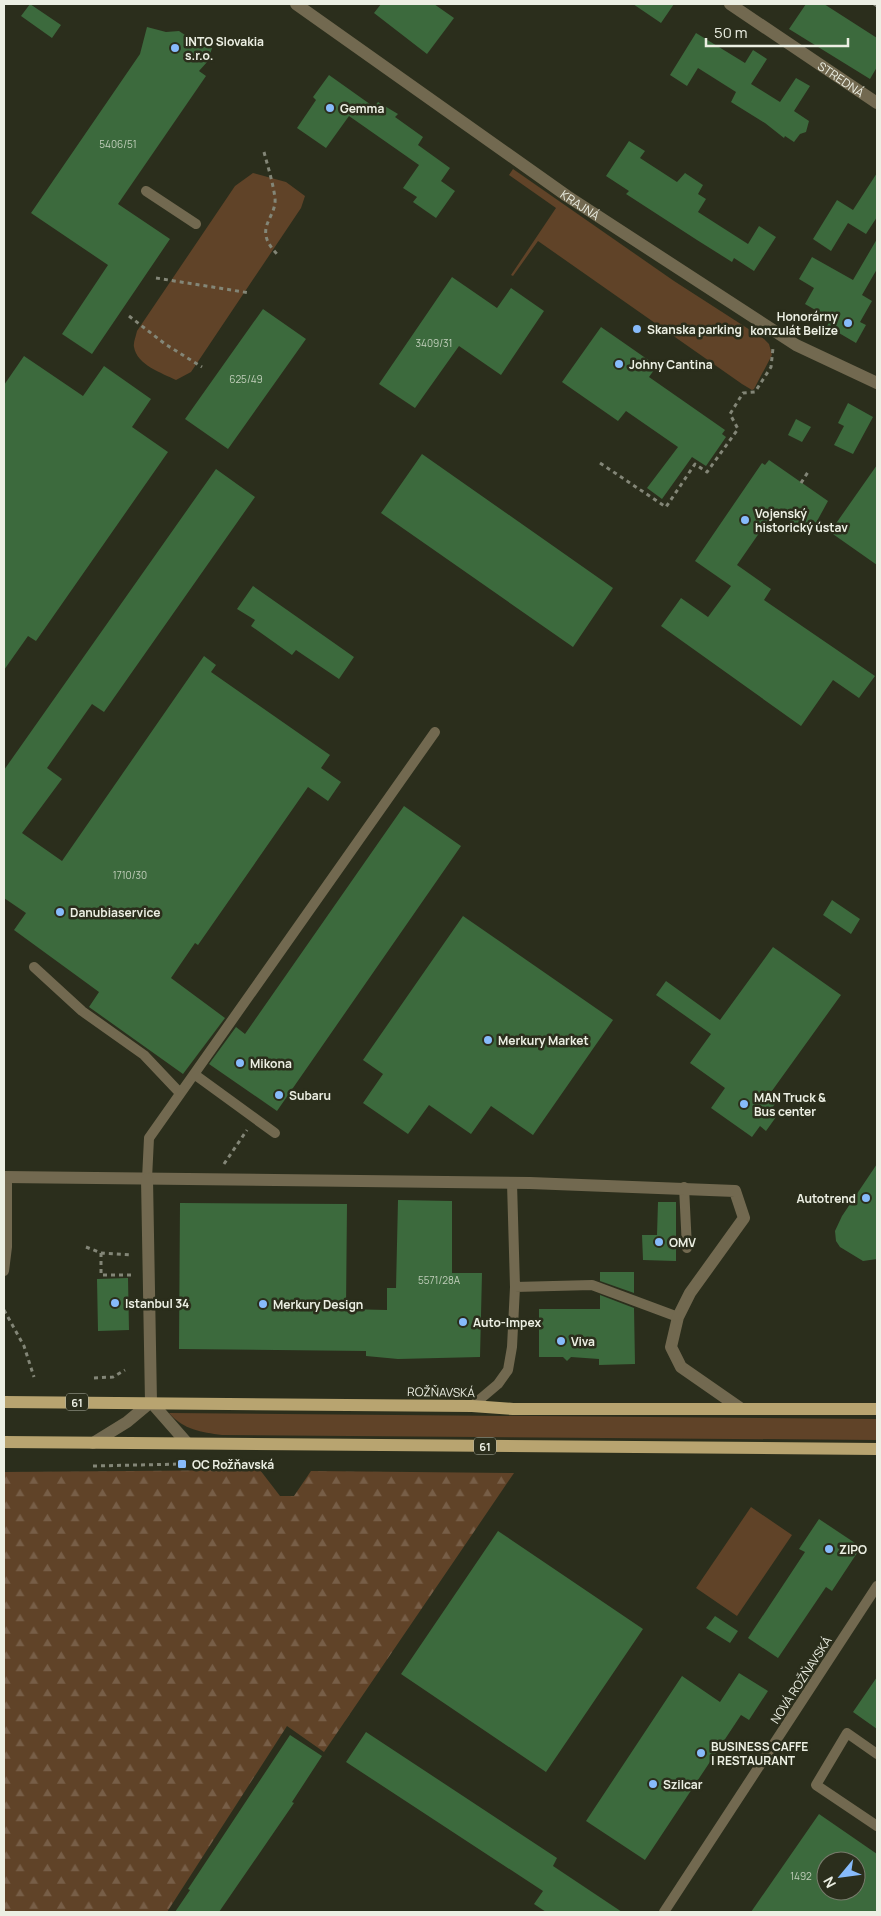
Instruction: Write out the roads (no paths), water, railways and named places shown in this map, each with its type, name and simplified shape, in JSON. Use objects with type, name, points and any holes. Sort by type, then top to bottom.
[{"type":"main road","name":"ROŽŇAVSKÁ","points":[[4,1402],[472,1406],[513,1409],[877,1409]]},
{"type":"main road","name":"61","points":[[4,1442],[877,1449]]},
{"type":"street","name":"KRAJNÁ","points":[[296,4],[566,196],[796,345],[877,383]]},
{"type":"street","name":"STREDNÁ","points":[[730,4],[877,103]]},
{"type":"street","points":[[5,1177],[512,1183],[735,1190],[744,1218],[690,1293],[678,1317],[671,1348],[681,1367],[740,1408]]},
{"type":"street","points":[[147,1179],[151,1402],[169,1425],[187,1443]]},
{"type":"street","points":[[93,1443],[127,1422],[151,1402]]},
{"type":"lane","points":[[146,191],[196,224]]},
{"type":"lane","points":[[147,1179],[149,1138],[179,1092],[194,1074],[435,732]]},
{"type":"lane","points":[[34,967],[82,1011],[144,1055],[179,1092]]},
{"type":"lane","points":[[194,1074],[275,1133]]},
{"type":"lane","points":[[4,1271],[7,1247],[5,1177]]},
{"type":"lane","points":[[472,1406],[498,1384],[508,1370],[512,1347],[515,1287],[512,1183]]},
{"type":"lane","points":[[684,1187],[687,1248]]},
{"type":"lane","points":[[515,1287],[592,1285],[678,1317]]},
{"type":"lane","name":"NOVÁ ROŽŇAVSKÁ","points":[[664,1912],[877,1586]]},
{"type":"lane","points":[[877,1754],[847,1733],[816,1785],[877,1826]]},
{"type":"place","name":"INTO Slovakia s.r.o.","points":[[175,48]]},
{"type":"place","name":"Gemma","points":[[330,108]]},
{"type":"place","name":"Honorárny konzulát Belize","points":[[848,323]]},
{"type":"place","name":"Skanska parking","points":[[637,329]]},
{"type":"place","name":"Johny Cantina","points":[[619,364]]},
{"type":"place","name":"Vojenský historický ústav","points":[[745,520]]},
{"type":"place","name":"Danubiaservice","points":[[60,912]]},
{"type":"place","name":"Merkury Market","points":[[488,1040]]},
{"type":"place","name":"Mikona","points":[[240,1063]]},
{"type":"place","name":"Subaru","points":[[279,1095]]},
{"type":"place","name":"MAN Truck & Bus center","points":[[744,1104]]},
{"type":"place","name":"Autotrend","points":[[866,1198]]},
{"type":"place","name":"OMV","points":[[659,1242]]},
{"type":"place","name":"Istanbul 34","points":[[115,1303]]},
{"type":"place","name":"Merkury Design","points":[[263,1304]]},
{"type":"place","name":"Auto-Impex","points":[[463,1322]]},
{"type":"place","name":"Viva","points":[[561,1341]]},
{"type":"place","name":"OC Rožňavská","points":[[182,1464]]},
{"type":"place","name":"ZIPO","points":[[829,1549]]},
{"type":"place","name":"BUSINESS CAFFE | RESTAURANT","points":[[701,1753]]},
{"type":"place","name":"Szilcar","points":[[653,1784]]}]
